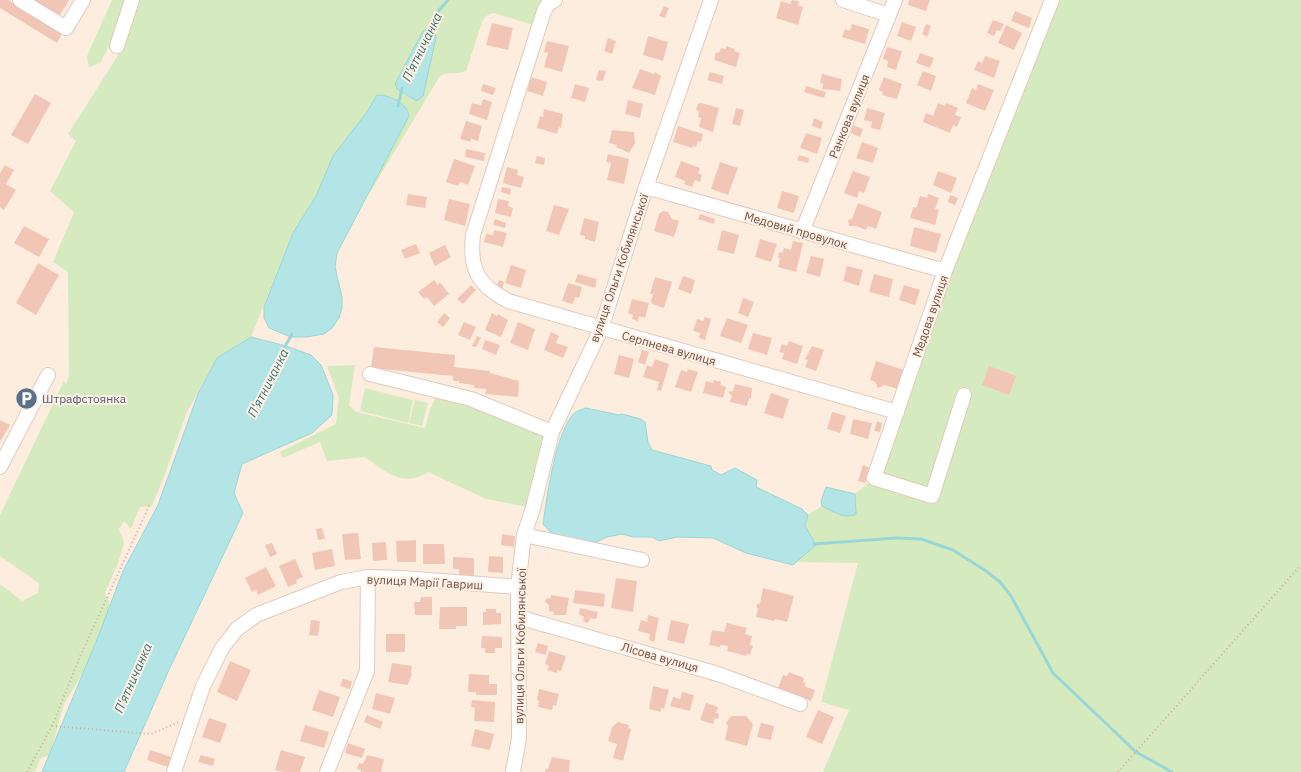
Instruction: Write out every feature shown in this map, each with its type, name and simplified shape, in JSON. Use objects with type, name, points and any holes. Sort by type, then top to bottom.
[{"type":"street","points":[[20,0],[66,28],[83,0]]},
{"type":"street","points":[[117,46],[132,0]]},
{"type":"street","name":"Серпнева вулиця","points":[[555,0],[548,4],[544,11],[473,235],[471,251],[474,268],[482,282],[493,294],[508,301],[601,329],[897,412]]},
{"type":"street","name":"вулиця Ольги Кобилянської","points":[[513,772],[519,738],[518,587],[524,535],[533,508],[552,432],[601,329],[646,188],[711,0]]},
{"type":"street","points":[[843,0],[889,15]]},
{"type":"street","name":"Ранкова вулиця","points":[[802,232],[895,0]]},
{"type":"street","name":"Медова вулиця","points":[[964,395],[932,496],[874,478],[945,271],[1052,0]]},
{"type":"street","name":"Медовий провулок","points":[[646,188],[945,271]]},
{"type":"street","points":[[0,468],[48,374]]},
{"type":"street","points":[[370,374],[471,399],[552,432]]},
{"type":"street","points":[[524,535],[642,560]]},
{"type":"street","points":[[327,772],[366,671],[368,577]]},
{"type":"street","name":"вулиця Марії Гавриш","points":[[174,772],[203,686],[222,648],[236,629],[256,615],[341,582],[368,577],[518,587]]},
{"type":"street","name":"Лісова вулиця","points":[[518,617],[718,674],[800,704]]},
{"type":"path","points":[[26,772],[52,726],[79,659],[150,504]]},
{"type":"path","points":[[1118,772],[1301,565]]},
{"type":"path","points":[[52,726],[151,734],[179,722],[190,724]]},
{"type":"green space","points":[[112,0],[127,0],[117,31],[100,63],[89,67],[87,56]]},
{"type":"green space","points":[[136,0],[555,0],[539,27],[494,13],[489,14],[483,19],[466,71],[440,76],[369,194],[373,182],[377,95],[293,233],[251,337],[217,358],[186,414],[152,506],[140,507],[131,529],[124,521],[119,529],[124,543],[118,563],[105,593],[109,602],[108,631],[64,704],[50,754],[40,759],[35,772],[0,772],[0,584],[22,601],[38,593],[39,583],[0,556],[0,515],[64,381],[66,384],[69,376],[68,272],[53,262],[74,212],[50,191],[76,141],[68,134],[122,49]]},
{"type":"green space","points":[[1052,0],[1301,0],[1301,772],[823,772],[849,710],[821,702],[858,563],[798,562],[816,545],[805,526],[808,515],[822,506],[851,517],[856,514],[855,494],[874,478]]},
{"type":"green space","points":[[355,365],[349,405],[356,412],[425,428],[430,409],[436,397],[471,399],[552,432],[533,508],[486,499],[428,472],[411,479],[395,476],[387,473],[365,457],[327,461],[320,442],[283,458],[280,452],[336,424],[339,398],[327,366]]},
{"type":"green space","points":[[365,388],[413,400],[408,423],[360,411]]},
{"type":"green space","points":[[415,400],[428,403],[422,426],[409,423]]},
{"type":"water","points":[[434,28],[436,38],[423,96],[417,101],[397,89],[395,84],[423,31]]},
{"type":"water","points":[[377,95],[387,96],[402,104],[408,111],[409,116],[337,253],[335,267],[342,297],[342,308],[339,318],[332,328],[324,334],[306,337],[291,337],[269,328],[264,318],[264,307],[293,233],[316,196],[333,156],[367,112]]},
{"type":"water","points":[[251,337],[286,346],[311,355],[321,365],[333,395],[332,415],[312,433],[242,464],[234,493],[243,513],[168,672],[124,772],[42,772],[98,637],[123,571],[158,505],[198,394],[217,358]]},
{"type":"water","points":[[586,408],[641,419],[645,422],[648,442],[652,450],[711,466],[712,470],[721,475],[735,468],[757,480],[756,487],[802,509],[808,515],[805,526],[816,545],[793,565],[746,553],[713,538],[677,537],[659,541],[652,537],[633,537],[622,534],[607,537],[594,543],[552,534],[543,524],[549,484],[556,453],[565,427],[571,417],[577,411]]},
{"type":"water","points":[[826,487],[855,494],[856,514],[852,516],[843,515],[822,506],[821,501]]},
{"type":"building","points":[[0,0],[8,0],[62,33],[57,43],[0,8]]},
{"type":"building","points":[[30,0],[69,0],[58,18]]},
{"type":"building","points":[[792,0],[799,1],[798,5],[803,7],[798,25],[776,18],[781,1],[790,4]]},
{"type":"building","points":[[909,0],[930,0],[926,11],[908,5]]},
{"type":"building","points":[[664,6],[669,8],[665,18],[659,16]]},
{"type":"building","points":[[1015,11],[1032,18],[1029,28],[1011,21]]},
{"type":"building","points":[[993,20],[1004,24],[1000,31],[997,30],[994,36],[987,33]]},
{"type":"building","points":[[902,22],[916,27],[911,41],[897,36]]},
{"type":"building","points":[[492,23],[513,28],[508,50],[486,45]]},
{"type":"building","points":[[852,24],[869,29],[865,44],[842,37],[845,29],[850,31]]},
{"type":"building","points":[[926,24],[931,26],[927,37],[922,34]]},
{"type":"building","points":[[1006,25],[1022,33],[1014,50],[998,43]]},
{"type":"building","points":[[648,36],[668,42],[663,61],[643,55]]},
{"type":"building","points":[[608,38],[616,41],[612,54],[604,51]]},
{"type":"building","points":[[547,41],[569,46],[562,72],[544,67],[548,53],[544,52]]},
{"type":"building","points":[[726,46],[735,49],[734,51],[740,53],[736,67],[714,60],[716,52],[719,53],[721,48],[726,49]]},
{"type":"building","points":[[887,47],[902,51],[896,70],[887,67],[888,61],[883,59]]},
{"type":"building","points":[[920,53],[934,58],[930,68],[916,63]]},
{"type":"building","points":[[985,56],[1000,61],[994,78],[974,70],[978,61],[982,63]]},
{"type":"building","points":[[640,69],[654,74],[655,72],[661,76],[655,95],[632,88]]},
{"type":"building","points":[[599,70],[606,71],[603,81],[596,80]]},
{"type":"building","points":[[923,71],[936,76],[931,91],[917,85]]},
{"type":"building","points":[[710,72],[724,76],[722,84],[707,80]]},
{"type":"building","points":[[822,74],[842,79],[840,91],[822,89],[823,83],[820,83]]},
{"type":"building","points":[[531,77],[547,82],[543,96],[527,91]]},
{"type":"building","points":[[884,77],[902,84],[897,99],[882,95],[883,92],[879,90]]},
{"type":"building","points":[[483,84],[496,88],[493,95],[481,91]]},
{"type":"building","points":[[575,84],[589,88],[585,102],[571,98]]},
{"type":"building","points":[[978,84],[994,90],[985,111],[966,103],[972,88],[976,90]]},
{"type":"building","points":[[806,86],[826,92],[824,98],[804,92]]},
{"type":"building","points":[[35,94],[51,103],[28,144],[11,135]]},
{"type":"building","points":[[483,99],[492,102],[487,120],[469,114],[472,103],[481,105]]},
{"type":"building","points":[[628,100],[643,104],[640,118],[625,114]]},
{"type":"building","points":[[701,103],[719,108],[713,132],[699,127],[701,118],[698,117],[699,112],[696,109],[698,104]]},
{"type":"building","points":[[938,103],[945,106],[946,103],[958,108],[955,115],[961,117],[957,127],[953,125],[950,133],[923,122],[926,113],[933,116]]},
{"type":"building","points":[[736,108],[744,110],[740,126],[732,124]]},
{"type":"building","points":[[867,108],[885,113],[880,130],[871,128],[872,122],[864,120]]},
{"type":"building","points":[[544,109],[563,114],[561,128],[559,127],[557,134],[537,128],[540,116],[543,117]]},
{"type":"building","points":[[814,118],[823,122],[821,129],[812,126]]},
{"type":"building","points":[[466,121],[482,126],[478,141],[471,139],[470,142],[460,139]]},
{"type":"building","points":[[853,125],[863,129],[860,137],[851,133]]},
{"type":"building","points":[[678,126],[703,134],[701,142],[698,141],[696,147],[693,146],[692,148],[673,142]]},
{"type":"building","points":[[612,130],[634,132],[635,143],[629,153],[616,147],[617,145],[609,143]]},
{"type":"building","points":[[806,133],[822,138],[817,154],[800,148]]},
{"type":"building","points":[[862,142],[878,148],[873,163],[856,158]]},
{"type":"building","points":[[466,149],[485,153],[484,161],[465,157]]},
{"type":"building","points":[[608,154],[629,159],[624,184],[607,180],[611,163],[606,162]]},
{"type":"building","points":[[799,155],[809,158],[808,163],[797,160]]},
{"type":"building","points":[[537,156],[545,158],[544,165],[535,163]]},
{"type":"building","points":[[454,159],[475,166],[468,185],[460,182],[458,186],[446,182]]},
{"type":"building","points":[[681,161],[700,168],[698,173],[702,175],[700,182],[695,180],[692,187],[684,184],[685,181],[675,177]]},
{"type":"building","points":[[720,162],[738,168],[728,195],[711,189]]},
{"type":"building","points":[[5,165],[14,170],[6,184],[16,190],[4,210],[0,207],[0,173]]},
{"type":"building","points":[[507,167],[518,170],[517,175],[524,177],[521,188],[503,183]]},
{"type":"building","points":[[853,171],[870,177],[864,193],[859,191],[857,198],[844,193]]},
{"type":"building","points":[[938,171],[957,178],[951,193],[933,185]]},
{"type":"building","points":[[502,187],[511,189],[510,195],[501,192]]},
{"type":"building","points":[[782,191],[799,196],[794,213],[777,208]]},
{"type":"building","points":[[408,194],[427,197],[425,208],[406,205]]},
{"type":"building","points":[[928,194],[939,198],[935,209],[939,210],[935,225],[910,218],[913,207],[916,208],[920,196],[927,198]]},
{"type":"building","points":[[950,195],[958,198],[955,205],[948,202]]},
{"type":"building","points":[[449,199],[470,204],[465,226],[444,220]]},
{"type":"building","points":[[498,199],[509,201],[508,206],[513,208],[511,217],[495,213]]},
{"type":"building","points":[[858,203],[882,212],[876,229],[868,226],[866,230],[856,226],[849,226],[848,220],[852,219]]},
{"type":"building","points":[[554,205],[569,209],[559,235],[546,231]]},
{"type":"building","points":[[663,211],[668,212],[672,219],[679,221],[674,237],[654,231],[659,214]]},
{"type":"building","points":[[700,214],[715,219],[714,224],[698,219]]},
{"type":"building","points":[[584,218],[599,222],[595,242],[585,239],[585,236],[580,235]]},
{"type":"building","points":[[495,219],[506,223],[505,228],[493,225]]},
{"type":"building","points":[[24,226],[49,239],[39,257],[14,243]]},
{"type":"building","points":[[914,227],[941,234],[936,253],[910,246]]},
{"type":"building","points":[[494,230],[507,233],[503,247],[484,242],[486,234],[493,235]]},
{"type":"building","points":[[722,230],[739,235],[734,254],[717,250]]},
{"type":"building","points":[[760,239],[777,244],[771,262],[755,257]]},
{"type":"building","points":[[793,241],[803,243],[796,272],[778,267],[780,258],[778,258],[779,252],[782,253],[784,248],[791,250]]},
{"type":"building","points":[[416,244],[420,253],[405,259],[401,250]]},
{"type":"building","points":[[445,245],[451,257],[435,266],[429,253]]},
{"type":"building","points":[[811,256],[824,259],[820,277],[806,273]]},
{"type":"building","points":[[38,263],[59,275],[36,315],[16,303]]},
{"type":"building","points":[[511,265],[526,270],[521,288],[505,283]]},
{"type":"building","points":[[847,266],[863,270],[859,286],[843,281]]},
{"type":"building","points":[[578,274],[597,279],[595,288],[575,282]]},
{"type":"building","points":[[874,274],[893,279],[889,297],[869,292]]},
{"type":"building","points":[[683,276],[695,280],[691,294],[678,289]]},
{"type":"building","points":[[655,277],[672,282],[664,308],[652,304],[651,301],[653,294],[650,294]]},
{"type":"building","points":[[434,280],[438,285],[440,282],[449,294],[434,306],[427,297],[424,299],[418,292]]},
{"type":"building","points":[[499,280],[504,282],[502,290],[496,288]]},
{"type":"building","points":[[568,283],[582,287],[579,298],[575,297],[573,304],[562,301]]},
{"type":"building","points":[[471,285],[476,290],[463,304],[457,299]]},
{"type":"building","points":[[904,285],[920,290],[915,305],[899,300]]},
{"type":"building","points":[[743,298],[754,302],[748,317],[738,313]]},
{"type":"building","points":[[632,299],[649,303],[645,318],[639,316],[638,321],[632,319],[633,315],[628,313]]},
{"type":"building","points":[[444,313],[450,318],[443,327],[437,322]]},
{"type":"building","points":[[492,313],[497,316],[498,314],[508,320],[501,337],[485,330]]},
{"type":"building","points":[[705,317],[711,319],[705,340],[699,338],[700,333],[693,331],[697,319],[703,321]]},
{"type":"building","points":[[727,318],[748,325],[741,343],[720,336]]},
{"type":"building","points":[[464,322],[476,327],[470,340],[458,335]]},
{"type":"building","points":[[518,322],[535,329],[528,350],[510,343]]},
{"type":"building","points":[[551,332],[559,336],[556,343],[568,347],[563,358],[544,350]]},
{"type":"building","points":[[753,333],[772,338],[767,355],[748,349]]},
{"type":"building","points":[[477,336],[481,338],[476,347],[472,346]]},
{"type":"building","points":[[485,340],[500,345],[496,355],[482,349]]},
{"type":"building","points":[[789,341],[803,346],[797,364],[782,359],[784,353],[779,352],[782,344],[787,346]]},
{"type":"building","points":[[812,346],[824,350],[816,371],[805,367],[808,360],[805,359]]},
{"type":"building","points":[[374,347],[455,355],[454,367],[490,371],[490,373],[519,381],[518,397],[485,394],[486,389],[474,388],[474,385],[453,381],[453,376],[371,368]]},
{"type":"building","points":[[642,350],[649,352],[645,365],[638,362]]},
{"type":"building","points":[[619,355],[634,359],[629,378],[614,374]]},
{"type":"building","points":[[655,359],[669,364],[661,391],[657,390],[659,382],[643,377],[647,365],[652,367]]},
{"type":"building","points":[[876,361],[904,370],[898,389],[884,385],[878,388],[875,382],[870,380]]},
{"type":"building","points":[[989,366],[1016,376],[1009,395],[982,385]]},
{"type":"building","points":[[688,369],[698,372],[691,392],[675,387],[681,370],[687,372]]},
{"type":"building","points":[[714,380],[721,382],[720,385],[726,387],[723,398],[703,393],[706,381],[713,383]]},
{"type":"building","points":[[735,384],[752,388],[751,399],[749,398],[747,406],[730,402],[732,396],[728,392],[733,391]]},
{"type":"building","points":[[771,393],[789,399],[783,419],[764,413]]},
{"type":"building","points":[[832,412],[846,416],[840,433],[827,429]]},
{"type":"building","points":[[853,419],[872,423],[868,439],[850,434]]},
{"type":"building","points":[[0,420],[10,425],[0,442]]},
{"type":"building","points":[[877,421],[882,423],[880,432],[874,431]]},
{"type":"building","points":[[863,465],[870,468],[865,483],[858,481]]},
{"type":"building","points":[[322,528],[325,539],[318,540],[316,529]]},
{"type":"building","points":[[358,533],[361,559],[345,560],[342,534]]},
{"type":"building","points":[[502,534],[515,536],[514,547],[501,545]]},
{"type":"building","points":[[416,540],[416,562],[397,562],[396,541]]},
{"type":"building","points":[[386,542],[387,560],[373,561],[372,543]]},
{"type":"building","points":[[272,543],[277,554],[270,557],[265,545]]},
{"type":"building","points":[[423,544],[444,544],[445,564],[423,564]]},
{"type":"building","points":[[332,549],[335,566],[315,570],[312,553]]},
{"type":"building","points":[[489,556],[503,557],[503,573],[488,572]]},
{"type":"building","points":[[453,557],[474,558],[474,576],[459,576],[459,569],[453,569]]},
{"type":"building","points":[[295,559],[303,577],[296,580],[297,583],[288,587],[279,566]]},
{"type":"building","points":[[266,567],[276,586],[258,595],[256,590],[252,592],[245,578]]},
{"type":"building","points":[[616,578],[637,581],[633,612],[611,608]]},
{"type":"building","points":[[763,588],[794,596],[787,622],[756,617],[758,609],[756,605],[760,603]]},
{"type":"building","points":[[575,590],[605,594],[604,607],[573,603]]},
{"type":"building","points":[[551,595],[569,598],[566,615],[553,615],[554,612],[549,611],[549,605],[545,602],[546,599],[551,598]]},
{"type":"building","points":[[421,597],[432,597],[432,615],[415,615],[414,602],[420,602]]},
{"type":"building","points":[[440,607],[467,607],[467,626],[456,626],[456,629],[439,629]]},
{"type":"building","points":[[580,608],[598,612],[596,619],[590,618],[589,622],[586,623],[583,621],[584,616],[579,615]]},
{"type":"building","points":[[486,609],[496,609],[496,613],[501,613],[501,624],[483,625],[483,612],[486,612]]},
{"type":"building","points":[[648,615],[659,618],[654,642],[649,640],[650,634],[638,631],[641,620],[647,622]]},
{"type":"building","points":[[311,620],[320,621],[318,636],[309,635]]},
{"type":"building","points":[[671,620],[689,624],[684,644],[667,640]]},
{"type":"building","points":[[727,623],[747,628],[745,634],[752,636],[750,645],[753,646],[750,655],[747,654],[746,656],[727,651],[728,646],[721,645],[720,647],[709,645],[712,630],[724,632]]},
{"type":"building","points":[[386,634],[405,634],[405,652],[386,652]]},
{"type":"building","points":[[482,636],[502,637],[502,648],[495,648],[495,653],[485,653],[485,648],[481,648]]},
{"type":"building","points":[[538,643],[548,646],[546,655],[535,652]]},
{"type":"building","points":[[549,651],[566,656],[561,671],[557,670],[557,673],[547,670],[549,666],[545,664]]},
{"type":"building","points":[[230,661],[251,670],[237,701],[217,692]]},
{"type":"building","points":[[392,663],[412,666],[412,673],[408,685],[388,682]]},
{"type":"building","points":[[789,672],[804,678],[803,682],[806,683],[804,686],[815,690],[811,701],[800,696],[799,699],[777,691],[783,675],[787,676]]},
{"type":"building","points":[[469,674],[489,675],[489,684],[497,684],[497,695],[476,695],[476,692],[468,692]]},
{"type":"building","points":[[343,679],[352,681],[350,689],[340,686]]},
{"type":"building","points":[[653,686],[669,690],[664,709],[661,708],[661,712],[649,709]]},
{"type":"building","points":[[539,689],[559,694],[556,706],[553,705],[552,710],[538,707],[539,701],[537,700]]},
{"type":"building","points":[[319,690],[340,697],[333,717],[312,710]]},
{"type":"building","points":[[682,692],[694,695],[690,711],[670,706],[673,697],[680,699]]},
{"type":"building","points":[[376,693],[395,698],[390,714],[372,709]]},
{"type":"building","points":[[472,700],[495,702],[494,722],[474,721],[475,708],[471,707]]},
{"type":"building","points":[[706,703],[718,707],[716,713],[719,714],[718,719],[715,718],[713,724],[700,720]]},
{"type":"building","points":[[818,710],[834,717],[822,744],[806,737]]},
{"type":"building","points":[[367,715],[383,722],[380,729],[364,722]]},
{"type":"building","points":[[731,716],[746,716],[753,724],[747,746],[725,740],[728,726],[726,723]]},
{"type":"building","points":[[209,718],[227,724],[220,743],[202,737]]},
{"type":"building","points":[[618,722],[629,725],[628,728],[631,729],[623,761],[613,758],[617,744],[608,741],[612,727]]},
{"type":"building","points":[[761,723],[774,726],[771,740],[757,737]]},
{"type":"building","points":[[305,725],[329,732],[324,748],[300,741]]},
{"type":"building","points":[[475,729],[494,734],[490,750],[471,746]]},
{"type":"building","points":[[348,743],[365,749],[362,758],[345,753]]},
{"type":"building","points":[[150,750],[171,757],[168,767],[147,760]]},
{"type":"building","points":[[281,750],[305,757],[300,772],[283,772],[275,770]]},
{"type":"building","points":[[201,755],[215,759],[213,766],[198,762]]},
{"type":"building","points":[[367,755],[384,759],[381,772],[361,772],[361,770],[357,769],[359,763],[363,764]]},
{"type":"building","points":[[552,757],[570,760],[569,772],[545,772],[546,769],[548,769]]},
{"type":"waterway","name":"П'ятничанка","points":[[428,32],[435,15],[448,0]]},
{"type":"waterway","name":"П'ятничанка","points":[[398,106],[402,88]]},
{"type":"waterway","name":"П'ятничанка","points":[[284,348],[292,334]]},
{"type":"waterway","points":[[814,544],[896,538],[921,539],[953,550],[986,571],[1000,582],[1011,596],[1053,673],[1136,752],[1172,772]]},
{"type":"place","name":"Штрафстоянка","points":[[27,398]]}]
